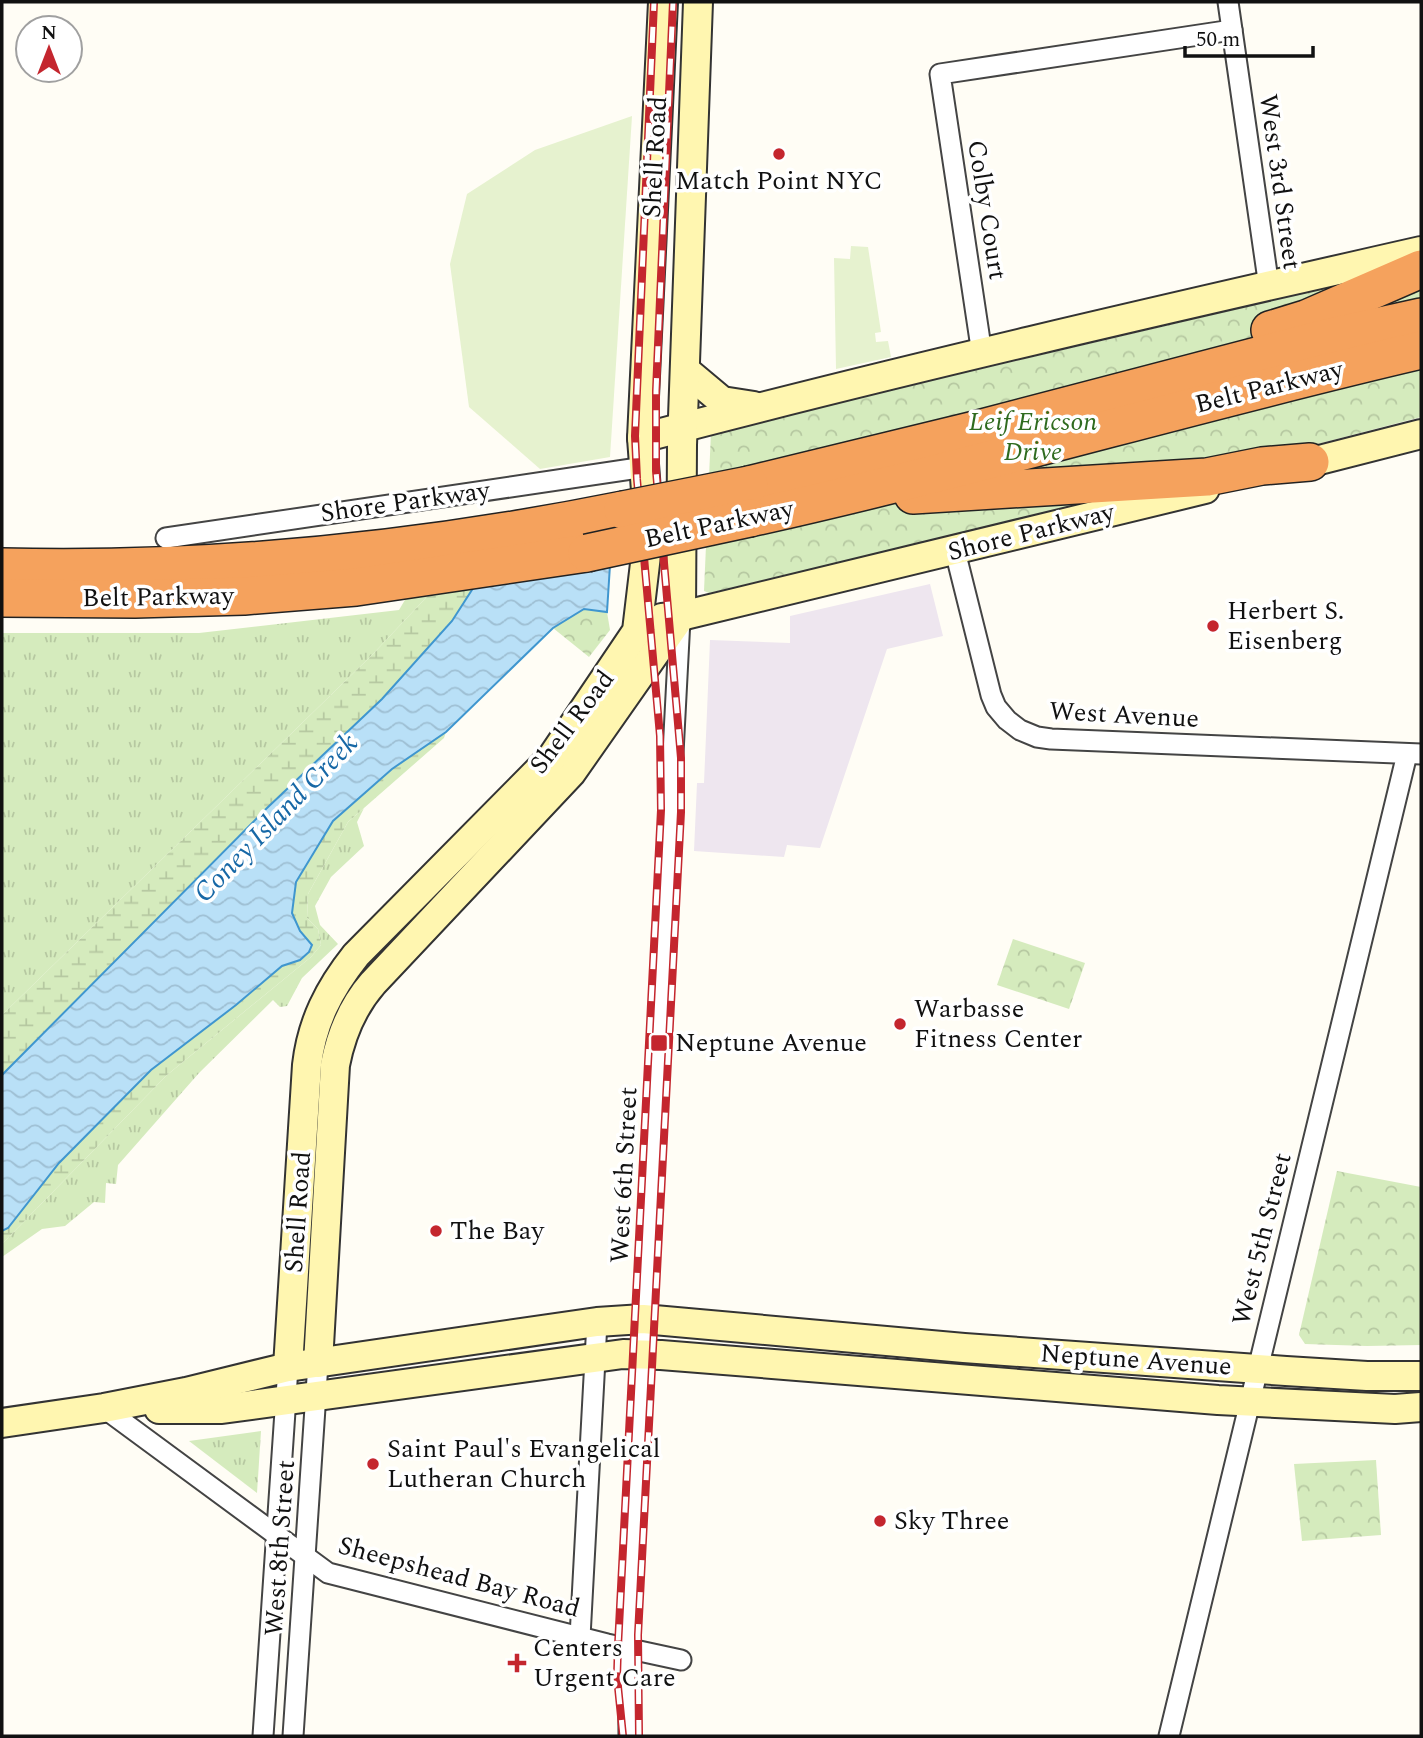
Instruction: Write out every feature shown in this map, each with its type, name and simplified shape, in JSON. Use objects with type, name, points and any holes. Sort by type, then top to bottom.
[{"type":"highway","points":[[1083,401],[1160,362],[1306,319],[1421,269]]},
{"type":"highway","name":"Belt Parkway","points":[[2,598],[244,596],[356,587],[587,553],[971,431],[1326,338],[1421,317]]},
{"type":"highway","name":"Belt Parkway","points":[[2,567],[125,568],[237,562],[349,553],[583,518],[750,501],[821,502],[1225,397],[1421,350]]},
{"type":"highway","points":[[821,502],[1207,477],[1262,466],[1310,462]]},
{"type":"main road","name":"Shell Road","points":[[288,1367],[307,1065],[312,1037],[323,1004],[356,955],[552,757],[637,631],[640,621],[649,530],[642,438],[663,2]]},
{"type":"main road","name":"Shell Road","points":[[318,1363],[335,1065],[349,1018],[373,983],[571,774],[681,616],[684,370],[698,2]]},
{"type":"main road","points":[[642,438],[760,407],[1421,251]]},
{"type":"main road","points":[[684,370],[722,401],[760,407]]},
{"type":"main road","name":"Shore Parkway","points":[[640,621],[681,616],[955,551],[1421,434]]},
{"type":"main road","name":"Neptune Avenue","points":[[2,1423],[104,1408],[186,1392],[288,1367],[597,1322],[643,1319],[964,1348],[1367,1376],[1421,1376]]},
{"type":"main road","name":"Neptune Avenue","points":[[104,1408],[222,1409],[595,1357],[641,1355],[1250,1402],[1395,1409],[1421,1407]]},
{"type":"street","name":"West 3rd Street","points":[[1228,2],[1269,287]]},
{"type":"street","name":"Colby Court","points":[[982,354],[940,74],[1232,30]]},
{"type":"street","name":"Shore Parkway","points":[[166,538],[645,467]]},
{"type":"street","name":"West Avenue","points":[[955,551],[990,695],[1007,720],[1020,730],[1051,739],[1414,754]]},
{"type":"street","name":"West 6th Street","points":[[629,1736],[627,1648],[681,616]]},
{"type":"street","name":"West 5th Street","points":[[1169,1736],[1257,1369],[1414,754]]},
{"type":"street","points":[[580,1637],[597,1322]]},
{"type":"street","name":"West 8th Street","points":[[293,1736],[318,1363]]},
{"type":"street","name":"West 8th Street","points":[[263,1736],[288,1367]]},
{"type":"street","name":"Sheepshead Bay Road","points":[[104,1408],[328,1573],[681,1660]]},
{"type":"shaded area","points":[[930,584],[943,636],[887,649],[820,848],[787,845],[784,857],[694,851],[697,783],[704,783],[710,640],[790,643],[790,616]]},
{"type":"green space","points":[[632,116],[610,457],[540,469],[469,407],[450,264],[467,194],[535,150]]},
{"type":"green space","points":[[851,246],[868,247],[881,332],[875,333],[876,342],[888,341],[891,357],[836,369],[834,258],[850,259]]},
{"type":"green space","name":"Leif Ericson Drive","points":[[1421,266],[1421,417],[1089,504],[709,593],[704,591],[711,432]]},
{"type":"green space","points":[[479,579],[452,621],[382,699],[267,808],[2,1075],[2,1015],[372,655],[438,585]]},
{"type":"green space","points":[[438,585],[372,655],[2,1015],[2,633],[199,633],[399,610],[412,588]]},
{"type":"green space","points":[[584,609],[607,612],[610,630],[589,657],[553,628]]},
{"type":"green space","points":[[446,732],[444,738],[348,822],[308,894],[307,918],[318,929],[321,945],[311,957],[167,1075],[2,1244],[2,1231],[8,1228],[59,1163],[151,1070],[236,1005],[282,965],[300,960],[312,945],[300,931],[292,913],[296,882],[333,821],[392,769]]},
{"type":"green space","points":[[364,808],[357,822],[364,846],[331,877],[315,906],[320,925],[338,944],[302,978],[287,1006],[280,1007],[273,1000],[199,1073],[118,1165],[116,1184],[106,1183],[105,1203],[94,1202],[65,1226],[42,1229],[2,1257],[2,1244],[167,1075],[311,957],[321,945],[318,929],[307,918],[308,894],[348,822]]},
{"type":"green space","points":[[1013,939],[1085,963],[1069,1009],[997,985]]},
{"type":"green space","points":[[1337,1171],[1421,1187],[1421,1345],[1305,1344],[1299,1335]]},
{"type":"green space","points":[[261,1431],[257,1493],[189,1441]]},
{"type":"green space","points":[[1376,1460],[1381,1535],[1302,1541],[1294,1464]]},
{"type":"water","name":"Coney Island Creek","points":[[610,565],[607,612],[584,609],[553,628],[446,732],[392,769],[333,821],[296,882],[292,913],[300,931],[312,945],[309,952],[300,960],[282,966],[151,1070],[59,1163],[8,1228],[2,1231],[2,1075],[267,808],[382,699],[452,621],[479,579]]},
{"type":"railway","points":[[623,1736],[617,1677],[618,1646],[661,810],[660,736],[635,436],[654,2]]},
{"type":"railway","points":[[639,1736],[638,1635],[681,812],[681,758],[656,471],[656,391],[673,2]]},
{"type":"place","name":"Match Point NYC","points":[[779,154]]},
{"type":"place","name":"Herbert S. Eisenberg","points":[[1213,626]]},
{"type":"place","name":"Warbasse Fitness Center","points":[[900,1024]]},
{"type":"place","name":"Neptune Avenue","points":[[659,1043]]},
{"type":"place","name":"The Bay","points":[[436,1231]]},
{"type":"place","name":"Saint Paul's Evangelical Lutheran Church","points":[[373,1464]]},
{"type":"place","name":"Sky Three","points":[[880,1521]]},
{"type":"place","name":"Centers Urgent Care","points":[[517,1663]]}]
